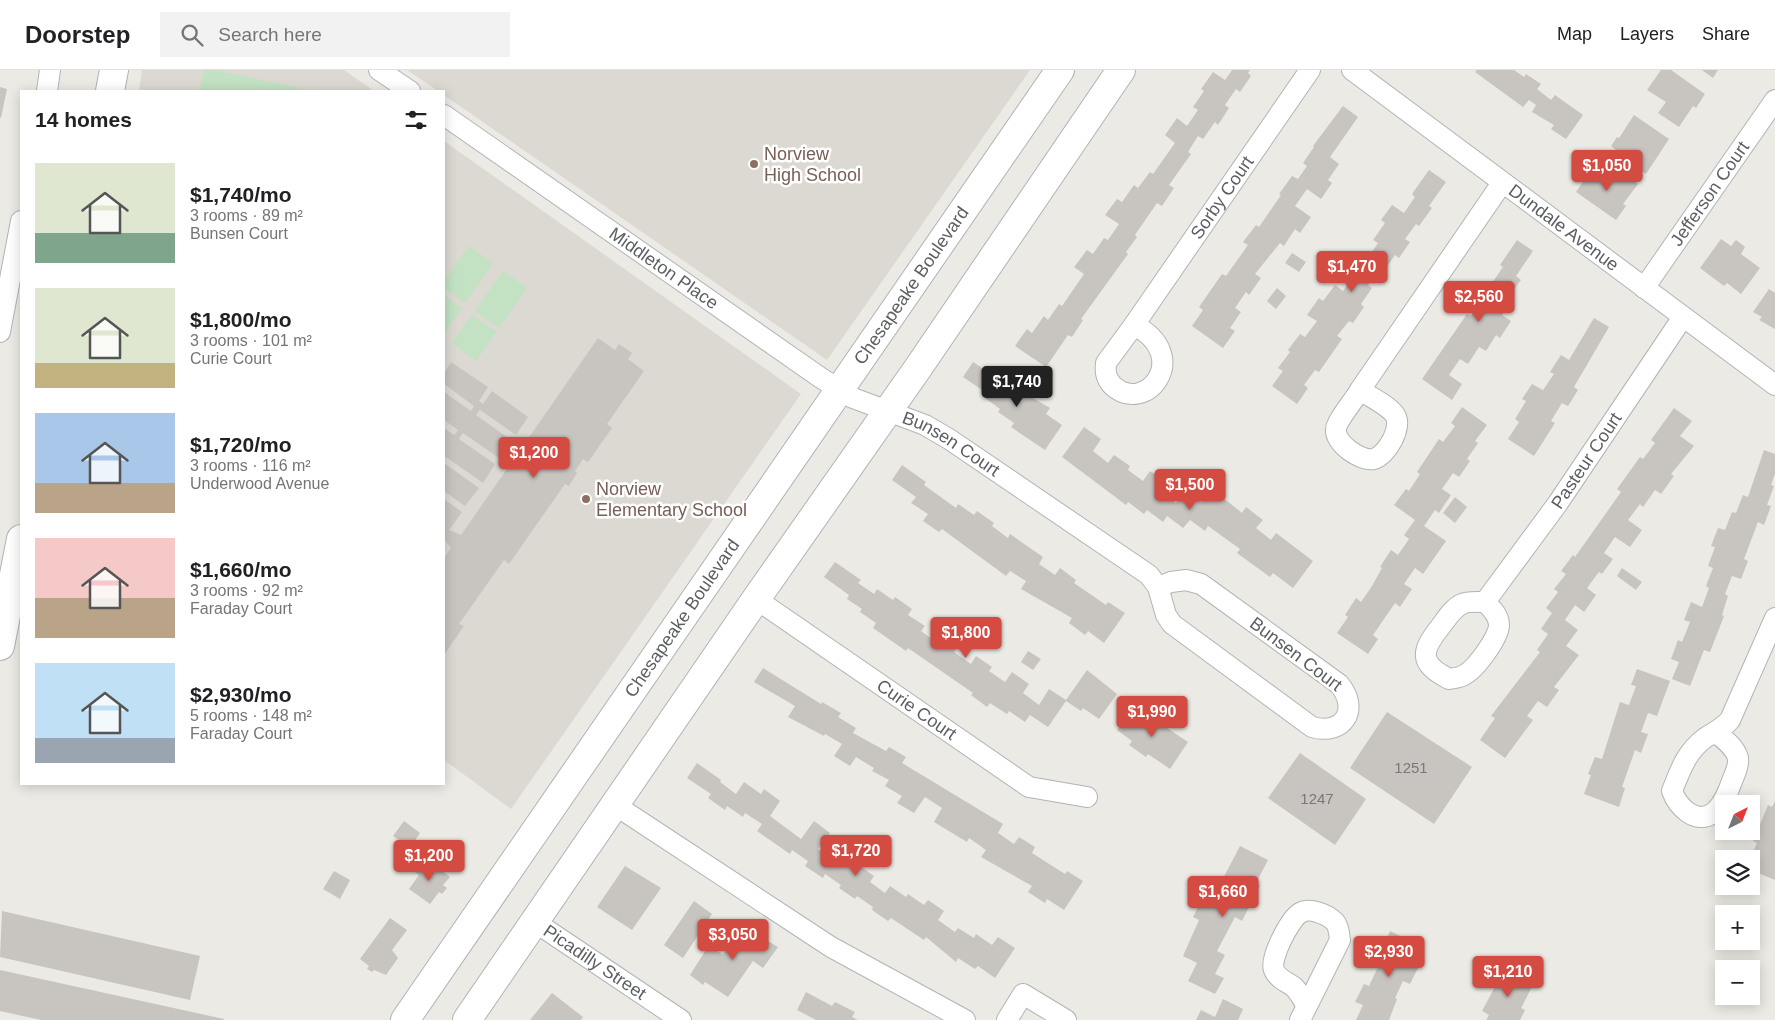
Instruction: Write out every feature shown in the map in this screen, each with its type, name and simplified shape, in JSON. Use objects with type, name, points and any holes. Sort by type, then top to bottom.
[{"type":"main road","points":[[110,90],[114,70]]},
{"type":"main road","name":"Chesapeake Boulevard","points":[[405,1020],[1060,70]]},
{"type":"main road","points":[[467,1020],[1121,70]]},
{"type":"main road","points":[[0,646],[20,544]]},
{"type":"street","points":[[47,90],[50,70]]},
{"type":"street","points":[[379,70],[409,90]]},
{"type":"street","name":"Sorby Court","points":[[1134,325],[1310,70]]},
{"type":"street","name":"Dundale Avenue","points":[[1352,70],[1775,385]]},
{"type":"street","name":"Jefferson Court","points":[[1644,288],[1775,100]]},
{"type":"street","name":"Middleton Place","points":[[445,116],[840,390],[887,412]]},
{"type":"street","points":[[1360,390],[1502,183]]},
{"type":"street","points":[[0,332],[20,226]]},
{"type":"street","name":"Pasteur Court","points":[[1485,602],[1558,503],[1683,317]]},
{"type":"street","name":"Bunsen Court","points":[[887,412],[925,425],[949,439],[1149,575],[1158,588],[1166,616],[1172,624],[1304,721],[1322,730],[1334,728],[1344,721],[1350,706],[1347,692],[1339,684],[1201,584],[1186,580],[1171,582],[1158,588]]},
{"type":"street","name":"Curie Court","points":[[756,599],[1029,787],[1087,797]]},
{"type":"street","points":[[1715,732],[1730,720],[1775,618]]},
{"type":"street","points":[[616,805],[831,947],[964,1020]]},
{"type":"street","name":"Picadilly Street","points":[[535,922],[680,1020]]},
{"type":"street","points":[[1008,1020],[1022,994],[1066,1020]]},
{"type":"shaded area","points":[[142,70],[344,70],[373,90],[139,90]]},
{"type":"shaded area","name":"Norview High School","points":[[407,70],[1030,70],[827,360],[445,96],[445,90],[437,90]]},
{"type":"shaded area","name":"Norview Elementary School","points":[[445,142],[801,394],[511,809],[445,761]]},
{"type":"green space","points":[[204,70],[213,70],[308,90],[199,90]]},
{"type":"green space","points":[[469,246],[493,263],[465,303],[445,289],[445,280]]},
{"type":"green space","points":[[503,271],[527,288],[499,328],[475,311]]},
{"type":"green space","points":[[445,296],[462,308],[445,333]]},
{"type":"green space","points":[[472,315],[496,332],[476,361],[452,343]]},
{"type":"building","points":[[1232,70],[1250,70],[1248,73],[1251,76],[1240,92],[1236,89],[1225,105],[1229,108],[1218,125],[1215,122],[1203,139],[1198,136],[1188,152],[1191,154],[1169,185],[1174,188],[1162,206],[1157,203],[1135,235],[1137,237],[1126,252],[1128,254],[1081,319],[1083,320],[1072,337],[1068,335],[1046,367],[1015,346],[1027,329],[1032,333],[1044,316],[1048,320],[1059,304],[1062,306],[1084,274],[1074,267],[1087,250],[1093,254],[1104,238],[1108,240],[1119,224],[1105,215],[1117,199],[1122,202],[1134,185],[1138,188],[1150,172],[1153,174],[1175,143],[1165,135],[1177,118],[1187,126],[1198,110],[1193,107],[1204,91],[1201,89],[1213,72],[1225,80]]},
{"type":"building","points":[[1477,70],[1514,70],[1524,77],[1526,74],[1541,84],[1537,89],[1551,100],[1555,95],[1583,115],[1566,139],[1551,129],[1554,125],[1532,112],[1536,105],[1529,100],[1523,107],[1475,72]]},
{"type":"building","points":[[1661,70],[1671,70],[1705,94],[1696,108],[1693,106],[1679,127],[1658,113],[1666,102],[1647,90]]},
{"type":"building","points":[[1702,70],[1718,70],[1713,78]]},
{"type":"building","points":[[0,87],[7,89],[1,118],[0,117]]},
{"type":"building","points":[[1343,106],[1358,117],[1330,157],[1339,164],[1328,180],[1332,183],[1321,199],[1307,189],[1295,206],[1311,217],[1300,233],[1295,229],[1284,246],[1280,243],[1255,274],[1261,278],[1249,295],[1246,292],[1235,308],[1241,312],[1230,328],[1235,331],[1223,348],[1192,326],[1203,310],[1199,307],[1222,274],[1226,276],[1248,245],[1243,242],[1256,225],[1259,227],[1292,176],[1298,179],[1307,166],[1303,163],[1313,146]]},
{"type":"building","points":[[1634,115],[1669,139],[1646,174],[1611,146],[1617,137],[1619,138]]},
{"type":"building","points":[[1592,168],[1611,181],[1619,170],[1638,184],[1623,204],[1626,206],[1616,220],[1576,192]]},
{"type":"building","points":[[1429,170],[1446,182],[1429,206],[1432,208],[1419,226],[1416,224],[1405,239],[1410,242],[1399,258],[1395,255],[1383,272],[1379,269],[1368,285],[1372,288],[1361,304],[1364,307],[1353,323],[1349,321],[1337,336],[1342,339],[1319,372],[1315,370],[1304,385],[1308,388],[1297,404],[1272,386],[1283,371],[1278,368],[1290,352],[1288,350],[1300,334],[1305,337],[1317,321],[1307,315],[1319,298],[1323,301],[1335,285],[1343,291],[1354,275],[1344,268],[1356,251],[1367,259],[1378,243],[1373,240],[1385,223],[1381,220],[1392,205],[1404,213],[1415,197],[1412,194]]},
{"type":"building","points":[[1721,239],[1731,246],[1736,240],[1745,247],[1741,254],[1760,268],[1741,294],[1727,283],[1724,286],[1700,268]]},
{"type":"building","points":[[1517,240],[1533,251],[1516,276],[1521,280],[1509,296],[1513,298],[1502,315],[1511,321],[1500,338],[1496,335],[1486,351],[1479,347],[1468,364],[1460,359],[1449,375],[1462,384],[1452,400],[1422,379],[1467,314],[1471,316],[1481,300],[1477,298],[1488,281],[1492,283],[1503,267],[1500,265]]},
{"type":"building","points":[[1292,253],[1306,262],[1299,272],[1285,263]]},
{"type":"building","points":[[1277,288],[1286,296],[1276,309],[1267,301]]},
{"type":"building","points":[[1769,289],[1775,293],[1775,329],[1759,320],[1762,317],[1753,312]]},
{"type":"building","points":[[1594,318],[1609,327],[1574,387],[1578,390],[1568,406],[1562,403],[1551,421],[1555,423],[1534,456],[1508,439],[1519,422],[1515,419],[1526,401],[1522,399],[1532,384],[1543,390],[1554,374],[1550,372],[1561,355],[1569,360]]},
{"type":"building","points":[[598,338],[615,350],[619,344],[632,353],[628,359],[644,371],[607,424],[612,428],[588,462],[583,459],[575,471],[577,473],[569,486],[565,484],[509,564],[504,560],[459,624],[464,626],[445,654],[445,557],[451,548],[445,540],[445,500],[462,512],[449,530],[461,535]]},
{"type":"building","points":[[451,362],[488,387],[479,401],[483,404],[492,391],[528,417],[516,435],[480,410],[476,415],[511,440],[499,458],[463,433],[459,439],[495,464],[483,483],[446,457],[445,458],[445,429],[454,435],[458,430],[445,421],[445,393],[471,411],[474,406],[445,385],[445,371]]},
{"type":"building","points":[[973,362],[998,379],[996,382],[1012,393],[1016,388],[1050,408],[1046,414],[1062,425],[1045,450],[1011,427],[1014,423],[998,412],[1000,409],[985,398],[988,394],[963,377]]},
{"type":"building","points":[[1462,407],[1487,425],[1475,441],[1478,443],[1467,459],[1470,461],[1459,477],[1453,473],[1442,489],[1451,495],[1439,513],[1435,510],[1424,526],[1446,541],[1423,574],[1415,568],[1404,584],[1412,589],[1400,607],[1395,603],[1373,635],[1378,639],[1368,654],[1337,633],[1348,617],[1345,615],[1356,598],[1361,602],[1372,586],[1382,568],[1380,567],[1391,550],[1398,555],[1409,539],[1404,535],[1415,520],[1394,505],[1406,489],[1409,491],[1420,474],[1417,472],[1439,439],[1443,442],[1455,426],[1451,423]]},
{"type":"building","points":[[1674,408],[1692,421],[1680,436],[1694,446],[1671,474],[1674,476],[1661,494],[1655,490],[1643,507],[1640,504],[1628,520],[1642,530],[1630,547],[1615,537],[1604,553],[1613,559],[1602,574],[1599,572],[1587,588],[1596,595],[1584,612],[1575,605],[1565,620],[1578,630],[1566,646],[1579,655],[1554,687],[1559,690],[1547,707],[1538,701],[1527,716],[1533,720],[1505,758],[1480,740],[1495,718],[1491,716],[1540,652],[1537,650],[1548,634],[1541,629],[1552,613],[1546,608],[1558,592],[1554,589],[1566,574],[1561,571],[1573,555],[1575,557],[1621,492],[1617,489],[1640,457],[1643,459],[1655,443],[1651,440]]},
{"type":"building","points":[[1084,427],[1101,439],[1093,451],[1108,463],[1114,455],[1130,466],[1128,470],[1143,481],[1150,471],[1167,483],[1161,492],[1176,503],[1185,491],[1201,502],[1211,488],[1242,513],[1246,507],[1263,520],[1256,528],[1271,540],[1276,533],[1313,561],[1293,588],[1273,573],[1270,577],[1237,553],[1240,549],[1208,526],[1205,531],[1190,520],[1183,528],[1167,516],[1163,522],[1147,510],[1144,514],[1128,502],[1126,505],[1062,457]]},
{"type":"building","points":[[1764,450],[1775,454],[1775,474],[1771,485],[1774,486],[1767,505],[1771,506],[1764,525],[1758,522],[1744,559],[1748,561],[1741,579],[1732,576],[1725,594],[1728,596],[1722,615],[1724,616],[1710,652],[1704,650],[1690,686],[1672,679],[1679,662],[1671,659],[1678,640],[1682,642],[1690,622],[1684,620],[1691,602],[1702,607],[1709,588],[1706,586],[1713,568],[1708,566],[1715,547],[1711,546],[1718,528],[1725,530],[1732,512],[1736,513],[1743,495],[1748,497]]},
{"type":"building","points":[[445,464],[479,488],[465,506],[445,492]]},
{"type":"building","points":[[902,465],[926,482],[924,485],[956,508],[958,504],[974,515],[977,511],[994,523],[992,526],[1008,538],[1010,534],[1043,557],[1039,564],[1055,575],[1060,568],[1076,580],[1074,583],[1106,605],[1108,602],[1125,613],[1104,643],[1088,631],[1085,635],[1069,623],[1072,618],[1021,589],[1026,581],[1010,571],[1006,576],[942,529],[939,532],[923,521],[928,514],[911,503],[916,497],[892,480]]},
{"type":"building","points":[[1455,497],[1467,507],[1455,523],[1443,513]]},
{"type":"building","points":[[835,562],[861,580],[858,583],[874,594],[877,589],[893,600],[895,597],[912,609],[908,615],[925,626],[921,631],[936,642],[946,628],[963,639],[954,652],[971,664],[976,656],[992,667],[989,671],[1005,682],[1012,672],[1029,684],[1023,693],[1039,705],[1049,689],[1066,700],[1087,670],[1117,694],[1099,719],[1083,708],[1081,711],[1066,701],[1048,727],[1030,715],[1025,722],[1009,711],[1007,714],[990,703],[987,707],[971,695],[973,693],[908,648],[906,651],[873,628],[876,623],[860,612],[862,609],[847,599],[849,595],[824,577]]},
{"type":"building","points":[[1622,568],[1642,582],[1636,590],[1617,576]]},
{"type":"building","points":[[1028,651],[1041,659],[1033,670],[1021,662]]},
{"type":"building","points":[[763,668],[821,704],[822,702],[841,713],[838,717],[856,728],[853,733],[886,751],[889,747],[906,757],[902,763],[1003,824],[998,833],[1014,844],[1019,837],[1035,847],[1032,853],[1065,874],[1067,871],[1083,881],[1064,910],[1047,899],[1045,903],[1028,892],[1032,886],[981,857],[986,850],[969,838],[967,842],[934,822],[942,808],[925,797],[914,813],[897,803],[902,796],[885,786],[889,780],[872,771],[874,768],[856,757],[850,766],[834,756],[842,744],[788,717],[795,706],[754,682]]},
{"type":"building","points":[[1637,669],[1670,681],[1657,716],[1648,713],[1641,732],[1648,734],[1641,753],[1635,750],[1622,787],[1625,788],[1619,807],[1584,794],[1591,775],[1588,774],[1595,757],[1602,759],[1620,702],[1629,705],[1636,686],[1631,685]]},
{"type":"building","points":[[1134,706],[1188,742],[1170,769],[1148,754],[1146,757],[1129,745],[1132,741],[1117,730]]},
{"type":"building","points":[[1387,712],[1472,767],[1434,824],[1350,768]]},
{"type":"building","points":[[1300,753],[1366,799],[1335,845],[1268,798]]},
{"type":"building","points":[[697,763],[721,780],[720,782],[736,794],[744,782],[761,794],[764,789],[780,801],[770,816],[801,839],[814,821],[830,833],[818,849],[834,860],[842,849],[860,861],[857,864],[874,876],[870,882],[885,893],[890,886],[906,897],[908,894],[924,905],[928,900],[944,911],[938,920],[955,932],[958,928],[974,938],[976,934],[992,945],[998,937],[1015,948],[995,978],[978,966],[975,969],[958,958],[956,962],[926,937],[924,940],[891,918],[888,921],[857,896],[855,899],[839,888],[841,885],[825,874],[823,878],[805,866],[808,861],[792,850],[790,854],[757,831],[762,824],[745,813],[743,817],[727,806],[725,810],[708,798],[711,794],[687,778]]},
{"type":"building","points":[[1775,801],[1775,880],[1760,874],[1760,850],[1754,850],[1757,843],[1753,841],[1760,840],[1760,824],[1768,805],[1772,807]]},
{"type":"building","points":[[404,821],[420,833],[410,848],[393,836]]},
{"type":"building","points":[[1240,846],[1268,860],[1256,883],[1260,885],[1242,921],[1235,917],[1217,951],[1225,955],[1215,974],[1224,978],[1215,994],[1188,981],[1197,963],[1183,956],[1199,920],[1193,917],[1202,899],[1215,906],[1224,889],[1219,886]]},
{"type":"building","points":[[429,861],[450,877],[443,885],[447,888],[442,894],[439,892],[430,904],[409,889],[419,875],[415,872],[420,864],[424,867]]},
{"type":"building","points":[[625,866],[661,888],[632,930],[597,907]]},
{"type":"building","points":[[334,871],[350,880],[340,899],[323,889]]},
{"type":"building","points":[[694,901],[712,914],[683,958],[664,945]]},
{"type":"building","points":[[2,911],[200,956],[190,1000],[0,957]]},
{"type":"building","points":[[390,918],[407,930],[392,950],[398,958],[386,975],[367,969],[369,966],[360,959]]},
{"type":"building","points":[[742,926],[778,947],[763,968],[753,961],[728,997],[705,982],[703,985],[690,975],[709,945],[723,955]]},
{"type":"building","points":[[1390,931],[1423,947],[1414,966],[1418,968],[1410,984],[1403,981],[1395,998],[1397,999],[1389,1020],[1356,1020],[1363,1005],[1355,1002],[1364,984],[1369,986],[1386,950],[1382,949]]},
{"type":"building","points":[[0,970],[224,1020],[41,1020],[0,1011]]},
{"type":"building","points":[[1504,970],[1533,985],[1521,1008],[1525,1010],[1520,1020],[1486,1020],[1489,1015],[1482,1011]]},
{"type":"building","points":[[806,992],[832,1006],[835,1002],[855,1012],[852,1017],[858,1020],[816,1020],[797,1010]]},
{"type":"building","points":[[552,993],[583,1017],[581,1020],[530,1020]]},
{"type":"building","points":[[1223,999],[1243,1009],[1238,1020],[1196,1020],[1201,1010],[1215,1017]]},
{"type":"place","name":"Norview High School","points":[[754,164]]},
{"type":"place","name":"Norview Elementary School","points":[[586,499]]}]
